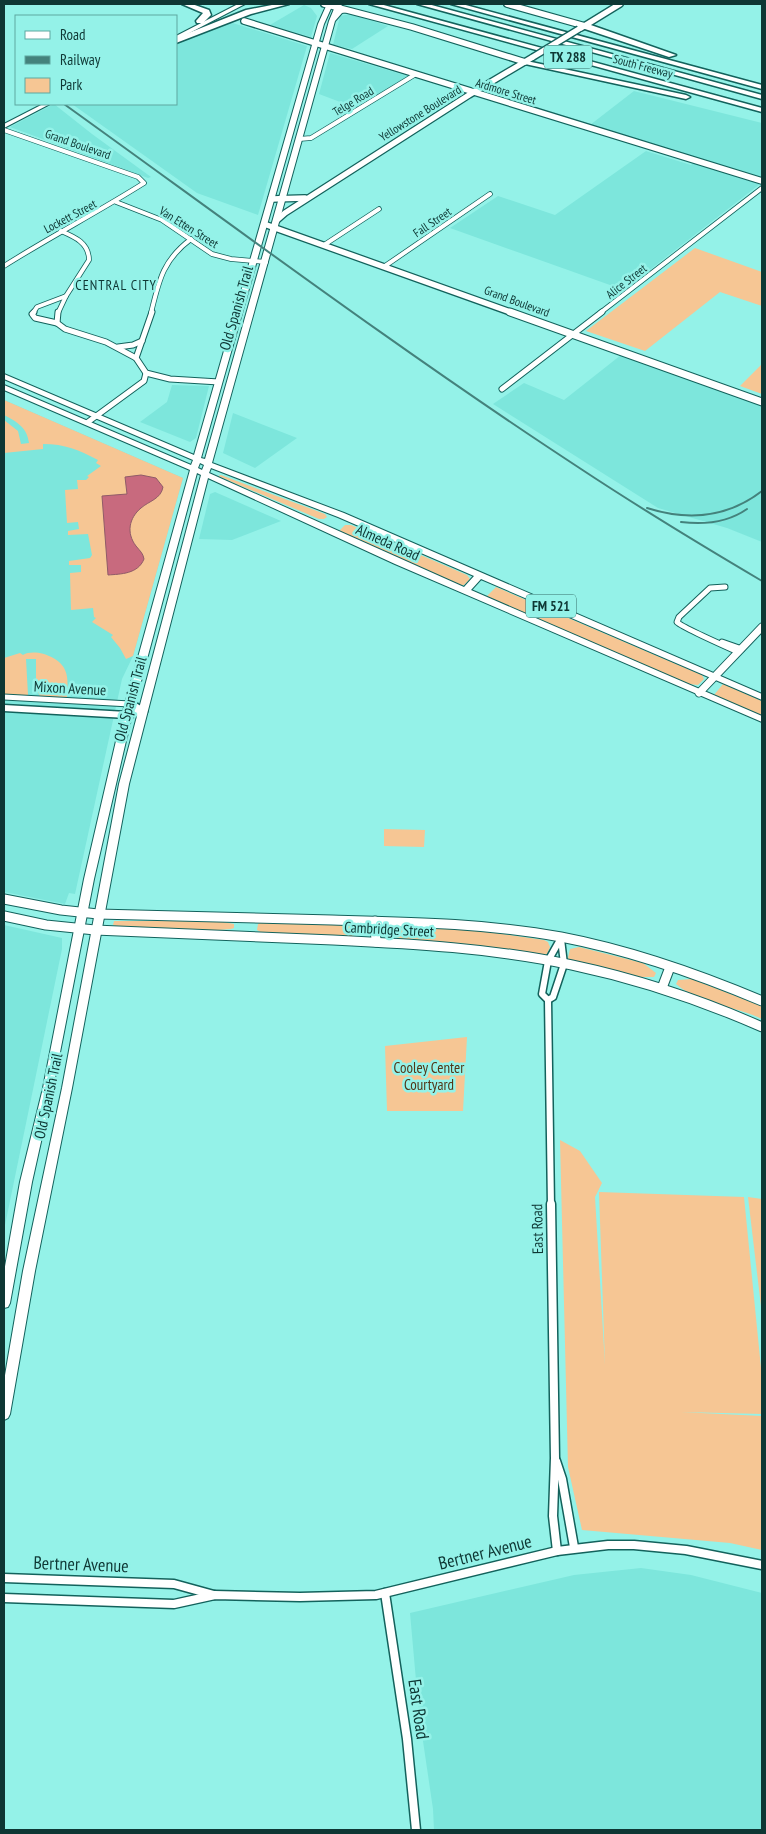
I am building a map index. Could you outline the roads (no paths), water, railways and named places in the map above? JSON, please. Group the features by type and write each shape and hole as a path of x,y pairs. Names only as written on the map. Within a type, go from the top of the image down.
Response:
{"highway":[{"path":"186,4 206,12 207,15 200,21"},
{"path":"178,38 249,12 285,4"},
{"name":"South Freeway","path":"374,4 762,111"},
{"path":"393,4 421,8 533,42 762,97"},
{"path":"404,4 687,79"},
{"path":"436,4 762,102"},
{"name":"South Freeway","path":"455,4 762,86"},
{"path":"582,28 762,86"},
{"path":"525,62 613,82 762,111"}],"main road":[{"path":"178,32 233,4"},
{"path":"178,38 242,4"},
{"path":"318,4 323,9 324,17"},
{"name":"Old Spanish Trail","path":"4,1304 26,1182 48,1088 82,912 127,715 194,468 328,4"},
{"name":"Old Spanish Trail","path":"4,1414 32,1253 67,1088 118,814 209,463 305,116 338,5"},
{"path":"333,18 341,11 350,11"},
{"path":"305,79 316,79"},
{"path":"4,121 34,105"},
{"path":"4,126 45,105"},
{"path":"295,116 305,116"},
{"path":"287,144 298,142"},
{"path":"278,178 288,178"},
{"path":"240,310 252,311"},
{"path":"226,359 238,359"},
{"name":"Almeda Road","path":"4,376 209,463 333,522 464,591 483,588 715,676 762,696"},
{"path":"219,382 232,383"},
{"name":"Almeda Road","path":"4,387 194,468 206,475 480,576 483,588"},
{"path":"213,404 226,405"},
{"path":"172,552 186,551"},
{"path":"464,591 480,576"},
{"name":"Almeda Road","path":"483,588 699,693 762,720"},
{"path":"152,624 167,624"},
{"path":"104,813 118,814"},
{"path":"48,1088 67,1088"}],"street":[{"path":"328,4 338,5 350,11 412,27 525,62"},
{"path":"507,4 582,28"},
{"name":"Yellowstone Boulevard","path":"276,224 310,197 474,92 620,4"},
{"name":"Ardmore Street","path":"244,22 762,180"},
{"name":"Telge Road","path":"298,142 311,138 416,74"},
{"name":"Grand Boulevard","path":"4,130 144,180"},
{"name":"Lockett Street","path":"4,266 61,231 116,202 141,186 144,180"},
{"name":"Alice Street","path":"502,389 762,188"},
{"name":"Fall Street","path":"385,266 490,194"},
{"name":"Yellowstone Boulevard","path":"271,199 310,197"},
{"name":"Van Etten Street","path":"116,202 162,220 212,254 231,260 266,262"},
{"path":"324,244 380,209"},
{"name":"Grand Boulevard","path":"264,224 276,224 324,244 762,402"},
{"path":"57,323 58,311 87,265 90,254 83,243 61,231"},
{"path":"136,358 150,317 162,270 177,249 191,239"},
{"path":"66,296 33,310 32,314 35,318 57,323 65,329 117,347 136,358 146,373 170,379"},
{"path":"117,347 133,345 142,341"},
{"path":"88,422 141,382 146,373"},
{"path":"141,382 170,379 219,382"},
{"path":"725,587 710,588 678,619 680,626 740,650"},
{"path":"699,693 762,627"},
{"path":"722,642 728,648 740,650"},
{"name":"Mixon Avenue","path":"4,697 130,704 144,711"},
{"name":"Mixon Avenue","path":"4,708 127,715 144,711"},
{"name":"Cambridge Street","path":"4,899 98,914 454,923 561,938 670,967 730,987 762,1001"},
{"name":"Cambridge Street","path":"4,916 46,925 95,930 246,935 452,946 564,964 662,988 728,1012 762,1027"},
{"path":"374,921 376,942"},
{"name":"East Road","path":"556,1551 552,1507 555,1458 548,1000 542,994 548,961 561,938"},
{"name":"East Road","path":"548,1000 553,997 564,964 561,938"},
{"path":"662,988 670,967"},
{"name":"East Road","path":"555,1458 562,1479 574,1547"},
{"name":"Bertner Avenue","path":"4,1578 174,1584 215,1595 300,1597 385,1593 574,1547 620,1546 683,1549 762,1565"},
{"name":"East Road","path":"385,1593 407,1739 416,1830"},
{"name":"Bertner Avenue","path":"4,1598 174,1604 215,1595"}],"railway":[{"path":"65,105 450,381 626,498 762,581"},
{"path":"647,508 677,515 721,512 749,500 762,491"},
{"path":"681,522 716,522 732,517 747,509"}],"district":[{"name":"CENTRAL CITY","path":"116,285"}],"park label":[{"name":"Cooley Center Courtyard","path":"429,1076"}]}
